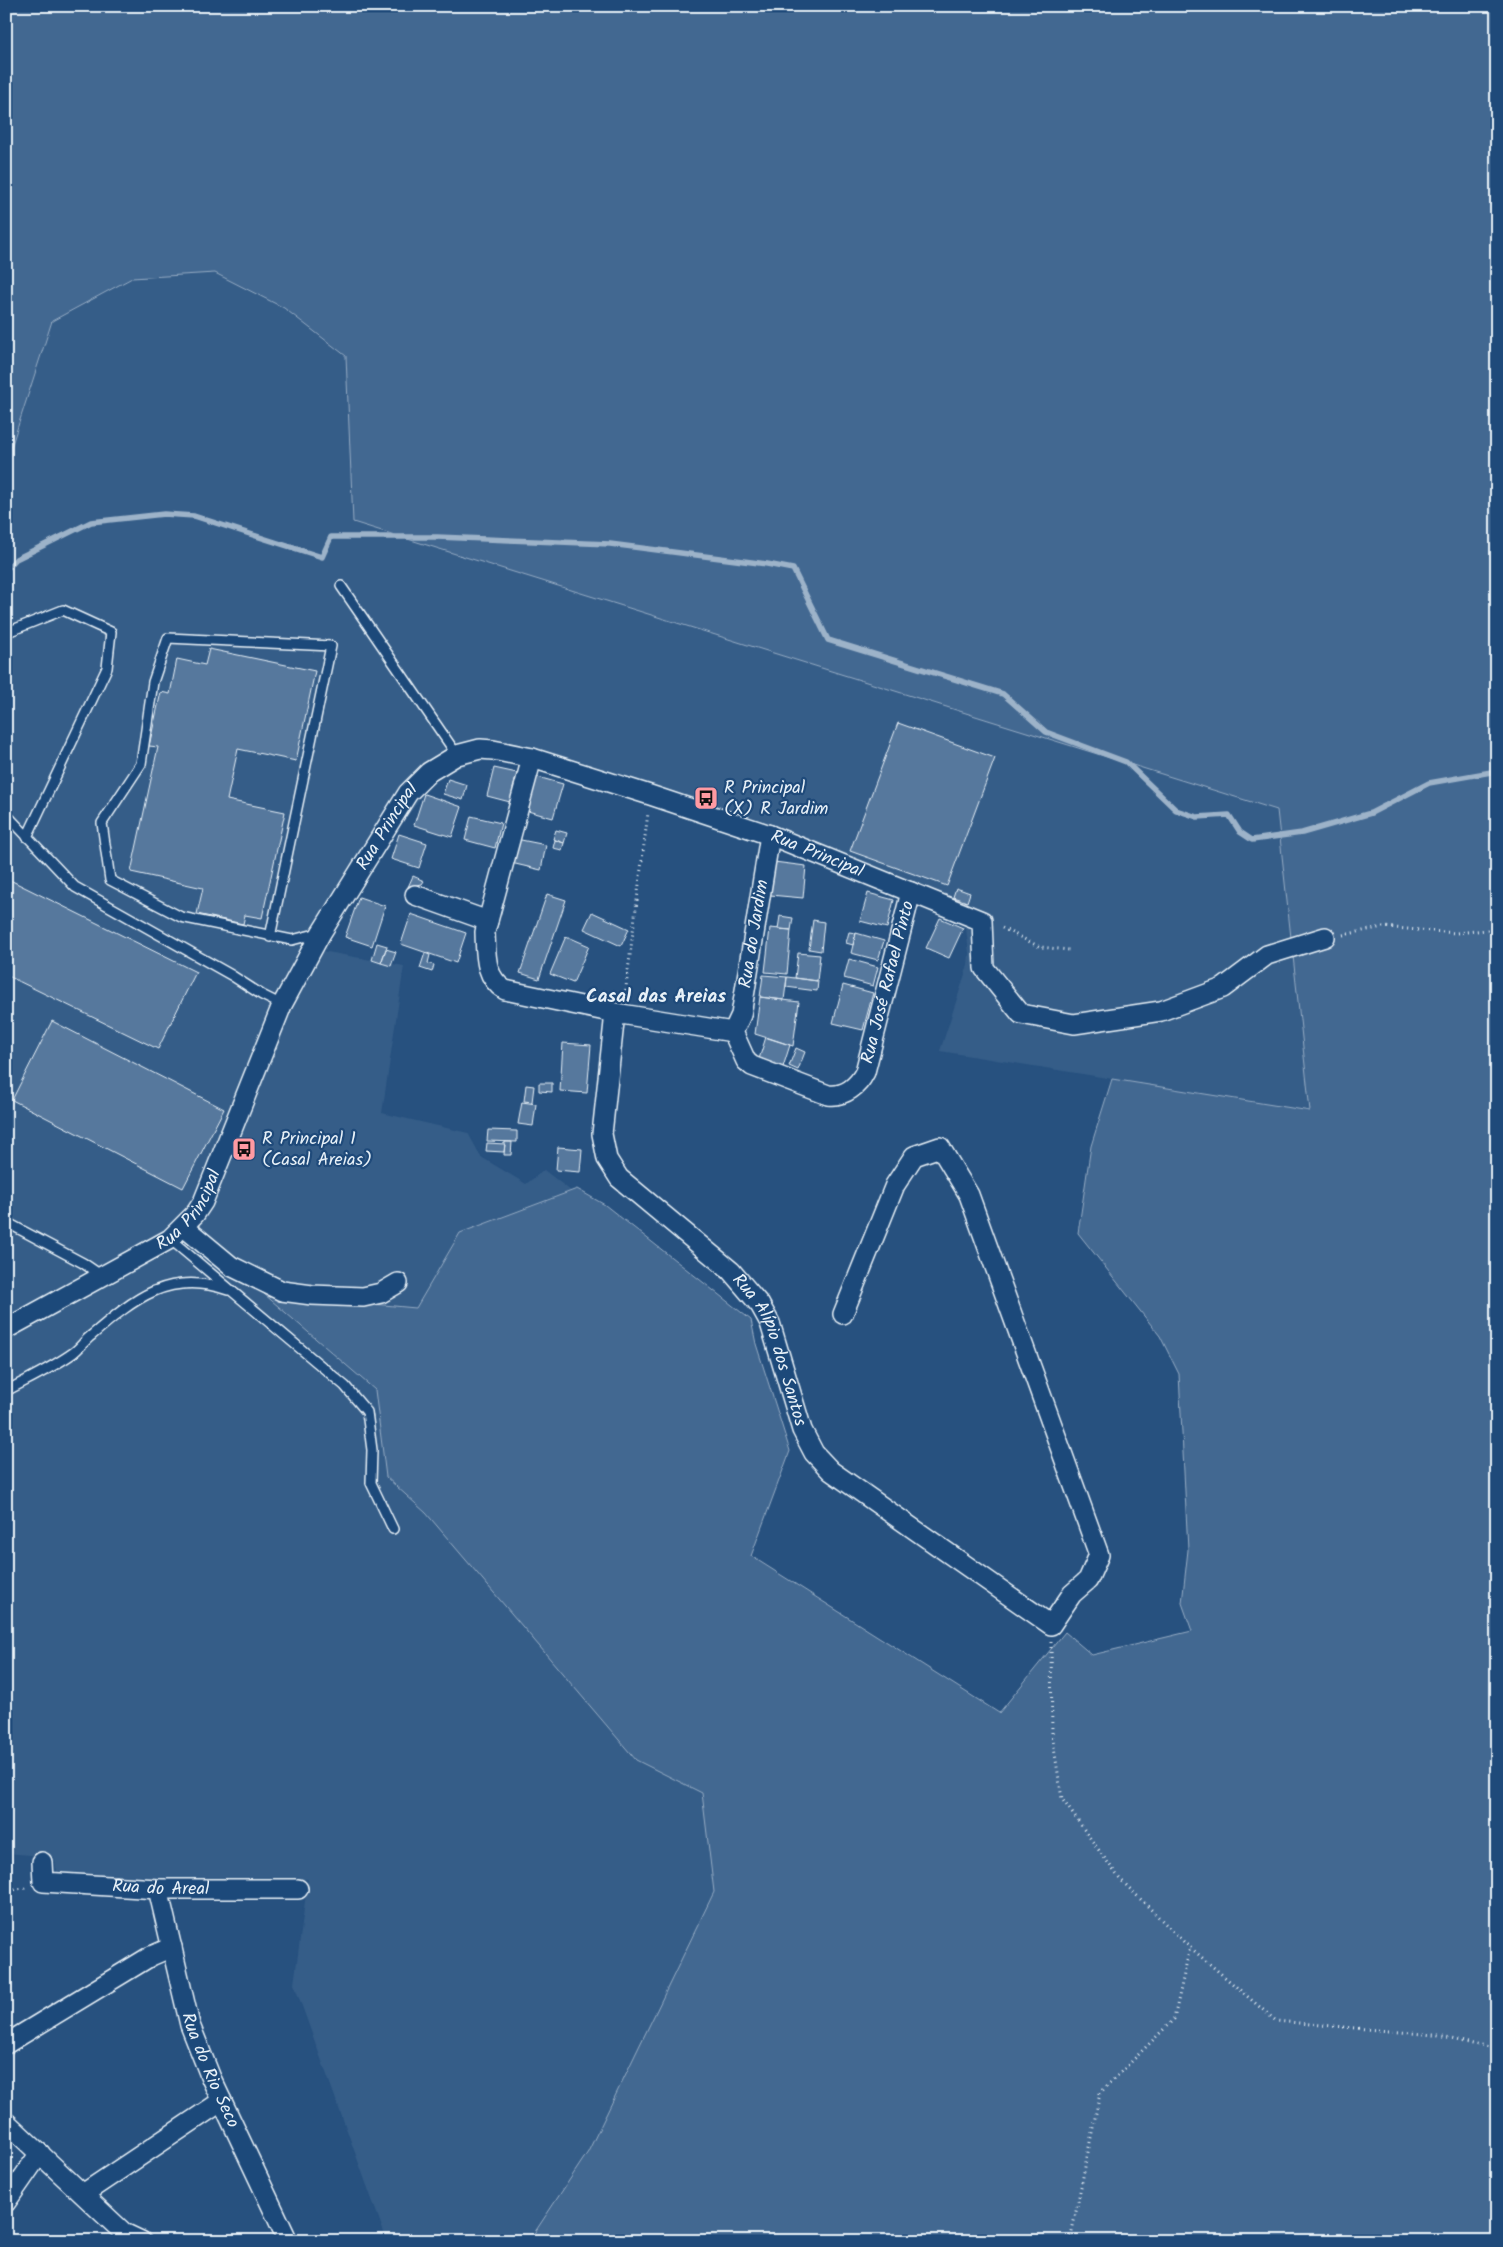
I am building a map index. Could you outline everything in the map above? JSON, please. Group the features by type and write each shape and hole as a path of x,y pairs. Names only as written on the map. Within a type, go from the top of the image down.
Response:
{"street":[{"name":"Rua Principal","path":"6,1330 177,1233 203,1202 282,1004 321,933 408,794 429,772 457,755 480,749 532,758 650,795 770,835 982,921"},
{"path":"532,758 485,932 486,957 490,974 499,986 505,990 615,1013 734,1032"},
{"name":"Rua do Jardim","path":"734,1032 741,1015 770,835"},
{"name":"Rua José Rafael Pinto","path":"734,1032 746,1061 752,1066 828,1095 835,1096 849,1091 862,1078 865,1072 911,892"},
{"path":"415,895 488,921"},
{"path":"982,921 984,968 1021,1014 1074,1024 1161,1011 1223,988 1267,955 1325,938"},
{"name":"Rua Alípio dos Santos","path":"615,1013 602,1134 604,1148 612,1169 619,1178 731,1271 760,1305 770,1323 802,1430 822,1462 831,1471 1051,1625"},
{"path":"843,1314 895,1185 914,1156 940,1147 969,1195 1099,1555 1088,1580 1072,1594 1051,1625"},
{"path":"177,1233 231,1266 282,1291 312,1295 363,1297 381,1293 398,1283"},
{"name":"Rua do Areal","path":"42,1862 43,1882 158,1889 298,1889"},
{"name":"Rua do Rio Seco","path":"158,1889 190,2025 222,2101 288,2241"},
{"path":"6,2044 151,1956 172,1947"},
{"path":"83,2194 222,2101"},
{"path":"6,2122 124,2233 141,2241"},
{"path":"6,2202 40,2153"}],"lane":[{"path":"341,586 457,755"},
{"path":"6,635 10,631 63,610 111,632 107,668 27,837"},
{"path":"270,937 331,646 168,638 153,682 141,764 102,823 110,880 181,917 270,937 292,940 321,933"},
{"path":"6,814 75,887 232,975 262,995 282,1004"},
{"path":"6,1222 83,1263 102,1276"},
{"path":"177,1233 233,1292 345,1386 367,1412 372,1450 371,1483 393,1528"},
{"path":"6,1391 73,1353 128,1306 165,1286 181,1282 208,1283 233,1292"}],"path":[{"path":"615,1013 626,994 650,795"},
{"path":"982,921 1040,947 1069,950"},
{"path":"1325,938 1383,927 1456,933 1497,929"},
{"path":"1051,1625 1052,1734 1062,1799 1119,1878 1190,1947 1276,2021 1434,2034 1494,2049 1497,2052"},
{"path":"1070,2241 1100,2093 1174,2019 1190,1947"}],"shaded area":[{"path":"6,6 1497,6 1497,2241 529,2241 588,2152 714,1892 702,1793 636,1760 426,1513 386,1477 375,1390 264,1294 416,1308 460,1233 577,1189 605,1205 751,1320 756,1344 790,1451 751,1556 999,1713 1065,1632 1092,1655 1192,1631 1182,1603 1188,1550 1179,1374 1160,1336 1078,1233 1091,1146 1112,1079 1310,1111 1277,810 353,522 346,356 284,308 215,273 132,278 52,321 6,463"},
{"path":"215,273 284,308 346,356 353,522 1277,810 1310,1111 940,1051 968,965 969,953 966,928 954,916 739,833 544,772 492,760 472,763 444,774 428,788 405,819 322,951 404,966 382,1113 468,1133 481,1157 526,1184 544,1170 571,1191 460,1233 417,1308 265,1295 375,1390 386,1477 426,1512 636,1760 702,1793 714,1892 588,2152 529,2241 387,2241 294,1984 308,1879 147,1879 57,1872 54,1857 6,1853 6,464 52,321 132,278"}],"building":[{"path":"209,649 315,671 296,761 238,749 227,800 285,812 262,918 245,915 243,924 197,914 203,888 131,872 158,747 149,746 161,692 170,694 177,659 205,665"},
{"path":"898,723 995,758 947,886 850,851"},
{"path":"494,768 517,773 510,802 487,796"},
{"path":"534,776 563,784 553,818 524,810"},
{"path":"448,779 467,785 463,800 443,794"},
{"path":"424,794 462,807 452,837 414,825"},
{"path":"471,816 501,823 495,848 465,840"},
{"path":"556,830 567,833 564,843 553,839"},
{"path":"399,834 427,843 419,868 391,859"},
{"path":"516,839 546,845 541,870 511,863"},
{"path":"555,840 564,843 562,850 553,848"},
{"path":"774,862 806,866 803,898 770,895"},
{"path":"413,876 424,881 422,884 408,887"},
{"path":"6,878 196,972 158,1049 6,975"},
{"path":"956,888 970,893 967,902 953,897"},
{"path":"868,893 894,900 887,928 860,921"},
{"path":"547,894 566,900 539,979 520,973"},
{"path":"359,897 385,906 372,946 345,937"},
{"path":"592,912 629,929 621,946 584,929"},
{"path":"411,914 466,933 456,963 401,944"},
{"path":"780,916 793,918 791,930 778,929"},
{"path":"940,918 963,928 949,958 926,948"},
{"path":"813,920 824,922 821,951 809,949"},
{"path":"770,928 791,930 787,974 765,972"},
{"path":"849,932 856,933 853,945 846,943"},
{"path":"856,933 884,941 878,960 851,953"},
{"path":"566,936 589,946 573,983 550,974"},
{"path":"377,943 387,946 381,963 372,960"},
{"path":"386,949 396,952 391,966 381,963"},
{"path":"425,953 430,955 428,963 434,965 432,972 420,968"},
{"path":"798,953 820,955 817,981 795,978"},
{"path":"849,959 878,967 873,986 844,978"},
{"path":"763,975 787,977 784,1000 760,997"},
{"path":"787,977 818,981 817,991 786,987"},
{"path":"843,985 873,993 863,1030 833,1023"},
{"path":"760,997 799,1002 793,1046 755,1034"},
{"path":"52,1021 224,1109 183,1188 12,1100"},
{"path":"766,1037 790,1045 783,1067 759,1059"},
{"path":"563,1043 591,1045 587,1093 560,1091"},
{"path":"796,1048 805,1052 798,1070 789,1066"},
{"path":"539,1083 552,1083 552,1092 539,1091"},
{"path":"526,1085 534,1086 532,1102 524,1101"},
{"path":"522,1102 536,1104 533,1126 518,1124"},
{"path":"488,1130 517,1131 517,1142 487,1141"},
{"path":"505,1142 512,1142 511,1155 504,1155"},
{"path":"487,1143 505,1144 504,1152 486,1151"},
{"path":"558,1147 582,1149 580,1172 556,1170"}],"waterway":[{"path":"6,570 16,559 91,522 164,514 194,516 322,557 331,537 437,537 610,544 767,564 793,569 828,640 1003,694 1046,732 1126,762 1176,810 1197,817 1229,815 1240,832 1252,840 1302,833 1371,813 1429,783 1497,771"}],"place":[{"name":"R Principal (X) R Jardim","path":"706,798"},
{"name":"R Principal 1 (Casal Areias)","path":"244,1149"}],"district":[{"name":"Casal das Areias","path":"656,997"}]}
